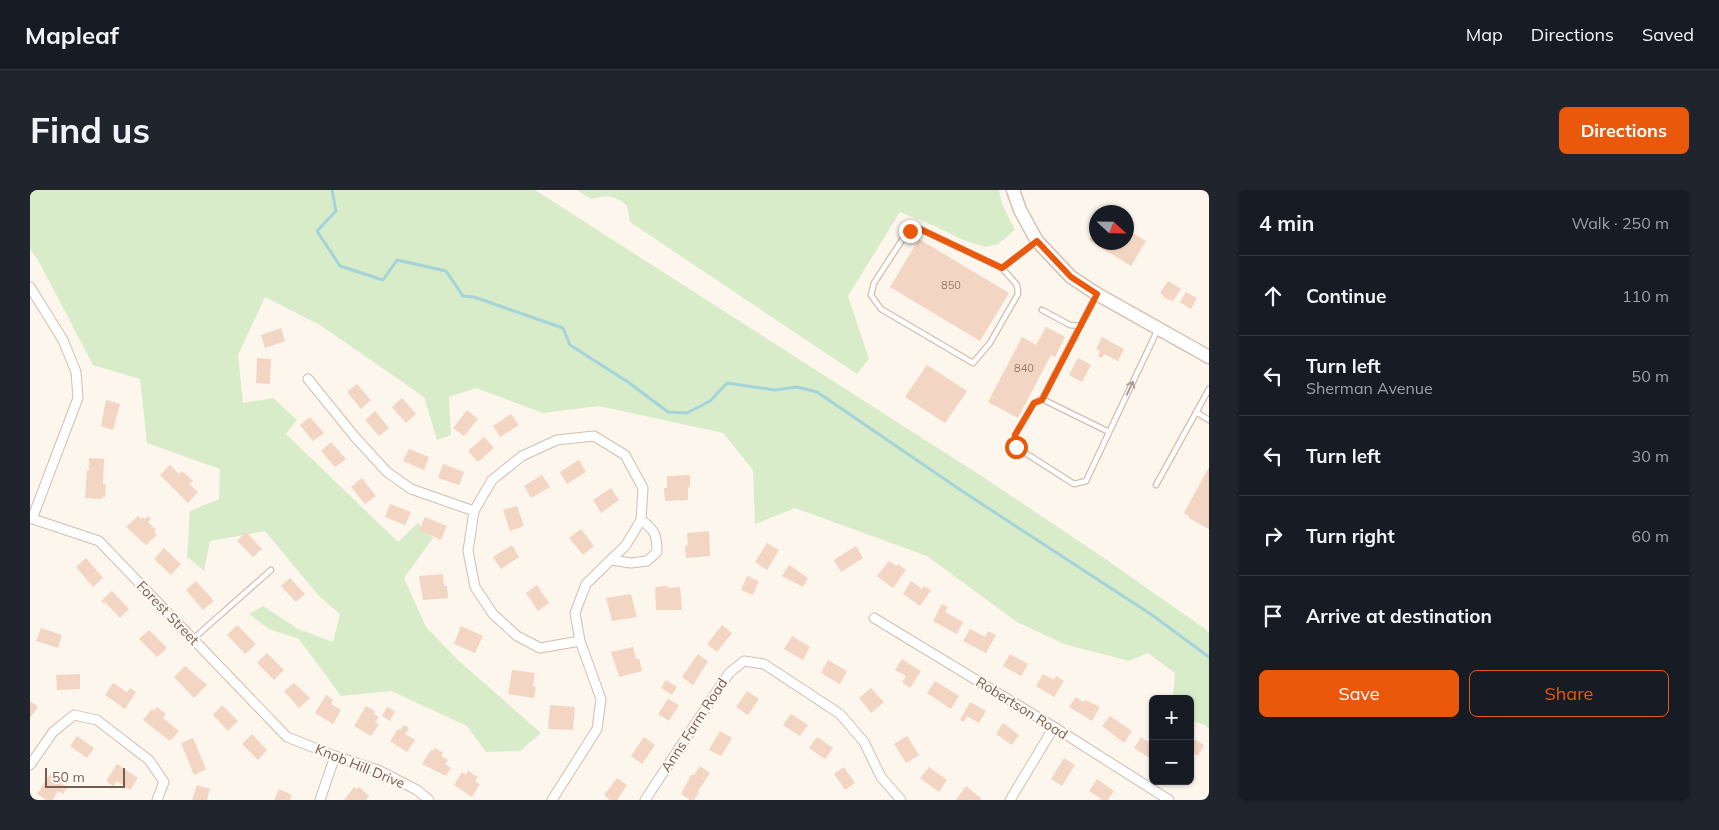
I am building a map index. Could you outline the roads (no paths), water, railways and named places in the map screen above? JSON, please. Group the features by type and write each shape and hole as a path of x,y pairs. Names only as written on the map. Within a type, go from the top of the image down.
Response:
{"main road":[{"path":"1013,190 1020,210 1037,241 1071,277 1097,294 1209,357"}],"street":[{"path":"30,287 63,340 76,372 78,398 31,518"},
{"path":"308,379 355,437 387,472 410,489 474,510"},
{"path":"552,800 597,729 601,699 580,641 575,613 586,584 626,545 641,520 643,488 625,455 594,436 557,440 522,456 492,480 474,510 468,551 475,587 493,614 517,636 540,648 580,641"},
{"name":"Forest Street","path":"31,518 99,542 287,737"},
{"path":"611,560 631,563 647,562 656,552 657,539 652,527 641,520"},
{"name":"Robertson Road","path":"874,618 1054,727 1169,800"},
{"name":"Anns Farm Road","path":"645,800 728,673 744,661 764,664 840,714 864,742 881,777 901,800"},
{"path":"30,765 53,732 74,715 97,720 149,760 164,782 157,800"},
{"path":"1010,800 1054,727"},
{"name":"Knob Hill Drive","path":"287,737 378,770 417,790 429,800"},
{"path":"320,800 335,756"}],"lane":[{"path":"920,229 1002,268 1017,285 1018,294 990,343 973,363 881,309 871,295 874,283 910,231 920,229"},
{"path":"1002,268 1037,241"},
{"path":"1097,294 1042,400 1034,403 1015,435 1016,447 1074,484 1086,481 1158,328"},
{"path":"1042,310 1070,325 1080,326"},
{"path":"1156,485 1209,389"},
{"path":"1042,400 1109,432"},
{"path":"1196,412 1209,420"},
{"path":"193,639 271,570"}],"waterway":[{"path":"332,190 336,211 317,231 340,266 383,280 397,260 446,271 463,296 474,297 563,328 570,345 628,382 668,412 687,413 710,401 727,383 775,390 797,387 817,392 962,491 1152,615 1209,657"}]}
